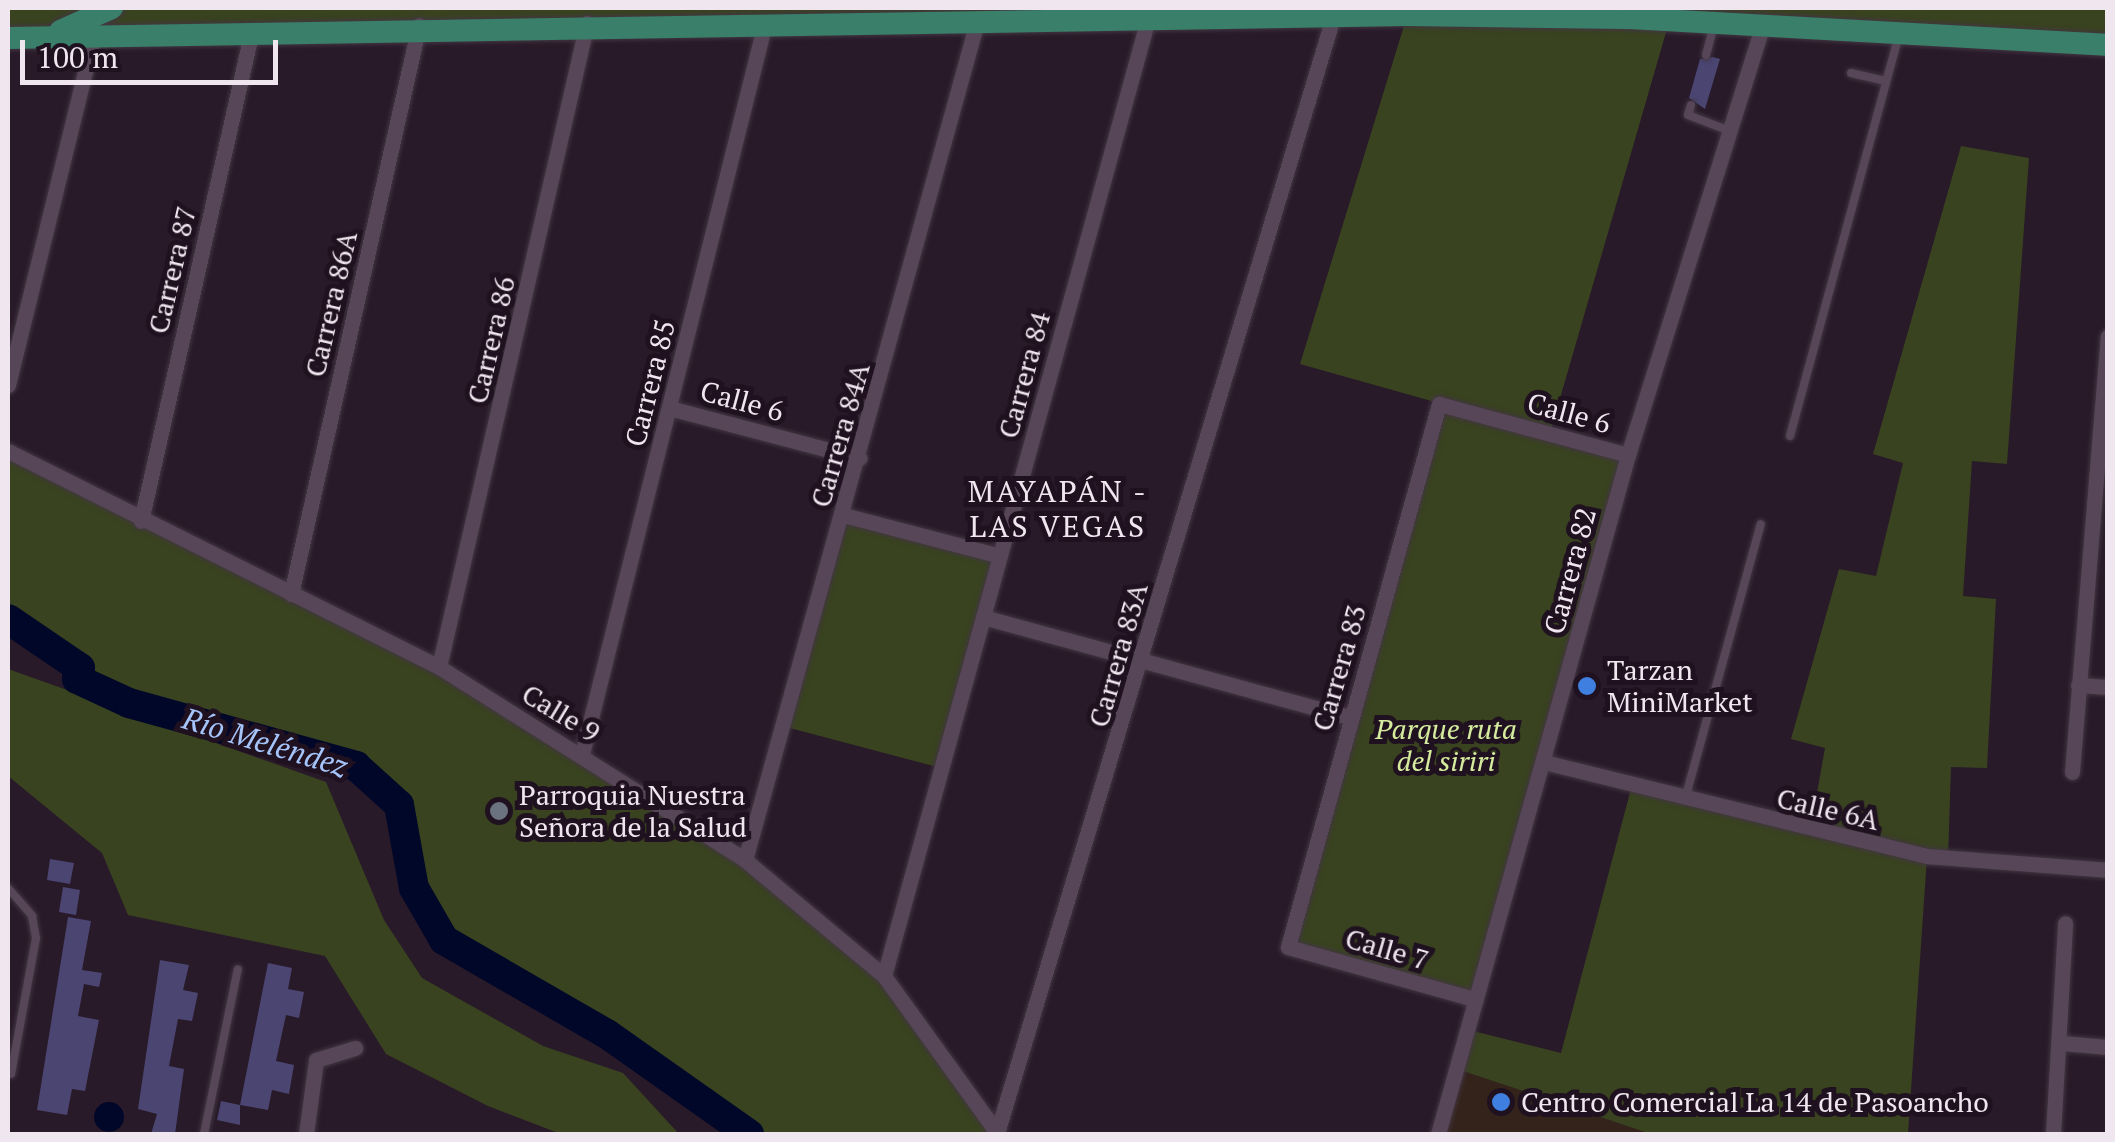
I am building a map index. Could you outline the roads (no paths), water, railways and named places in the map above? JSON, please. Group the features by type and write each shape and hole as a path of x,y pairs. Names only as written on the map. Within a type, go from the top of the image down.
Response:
{"main road":[{"path":"48,37 112,8"},
{"path":"1597,8 1627,18"},
{"path":"8,38 419,24 1627,18 1900,30 2108,46"}],"street":[{"name":"Carrera 83A","path":"997,1134 1143,660 1333,17"},
{"name":"Carrera 84","path":"884,976 1148,19"},
{"name":"Carrera 84A","path":"745,860 860,458 977,22"},
{"name":"Carrera 86","path":"438,668 586,23"},
{"name":"Carrera 85","path":"582,754 765,23"},
{"name":"Carrera 86A","path":"290,594 419,24"},
{"name":"Carrera 82","path":"1438,1134 1628,456 1763,25"},
{"name":"Carrera 87","path":"141,520 252,30"},
{"path":"8,385 94,34"},
{"path":"2072,772 2108,336"},
{"name":"Calle 6","path":"1439,404 1628,456"},
{"name":"Carrera 83","path":"1288,947 1439,404"},
{"name":"Calle 6","path":"670,408 860,458"},
{"name":"Calle 9","path":"8,451 438,668 582,754 745,860 884,976 997,1134"},
{"path":"843,515 1000,556"},
{"path":"982,617 1351,718"},
{"path":"2078,685 2108,687"},
{"name":"Calle 6A","path":"1544,762 1685,800 1939,858 2108,870"},
{"path":"2053,1134 2062,1043 2066,924"},
{"name":"Calle 7","path":"1288,947 1474,999"},
{"path":"2062,1043 2108,1047"},
{"path":"306,1134 316,1060 355,1048"}],"lane":[{"path":"1706,55 1714,24"},
{"path":"1790,436 1900,30"},
{"path":"1851,74 1886,82"},
{"path":"1691,104 1688,114 1730,131"},
{"path":"1685,800 1761,524"},
{"path":"8,888 32,916 36,938 11,1074"},
{"path":"207,1134 238,969"}],"water":[{"path":"109,1102 120,1106 124,1117 120,1128 109,1132 98,1128 94,1117 98,1106"}],"waterway":[{"name":"Río Meléndez","path":"8,619 80,668 77,679 129,703 356,766 399,805 414,888 444,940 607,1034 749,1134"}],"place":[{"name":"Tarzan MiniMarket","path":"1587,686"},
{"name":"Parroquia Nuestra Señora de la Salud","path":"499,811"},
{"name":"Centro Comercial La 14 de Pasoancho","path":"1501,1102"}],"district":[{"name":"MAYAPÁN - LAS VEGAS","path":"1058,508"}],"park label":[{"name":"Parque ruta del siriri","path":"1446,745"}]}
